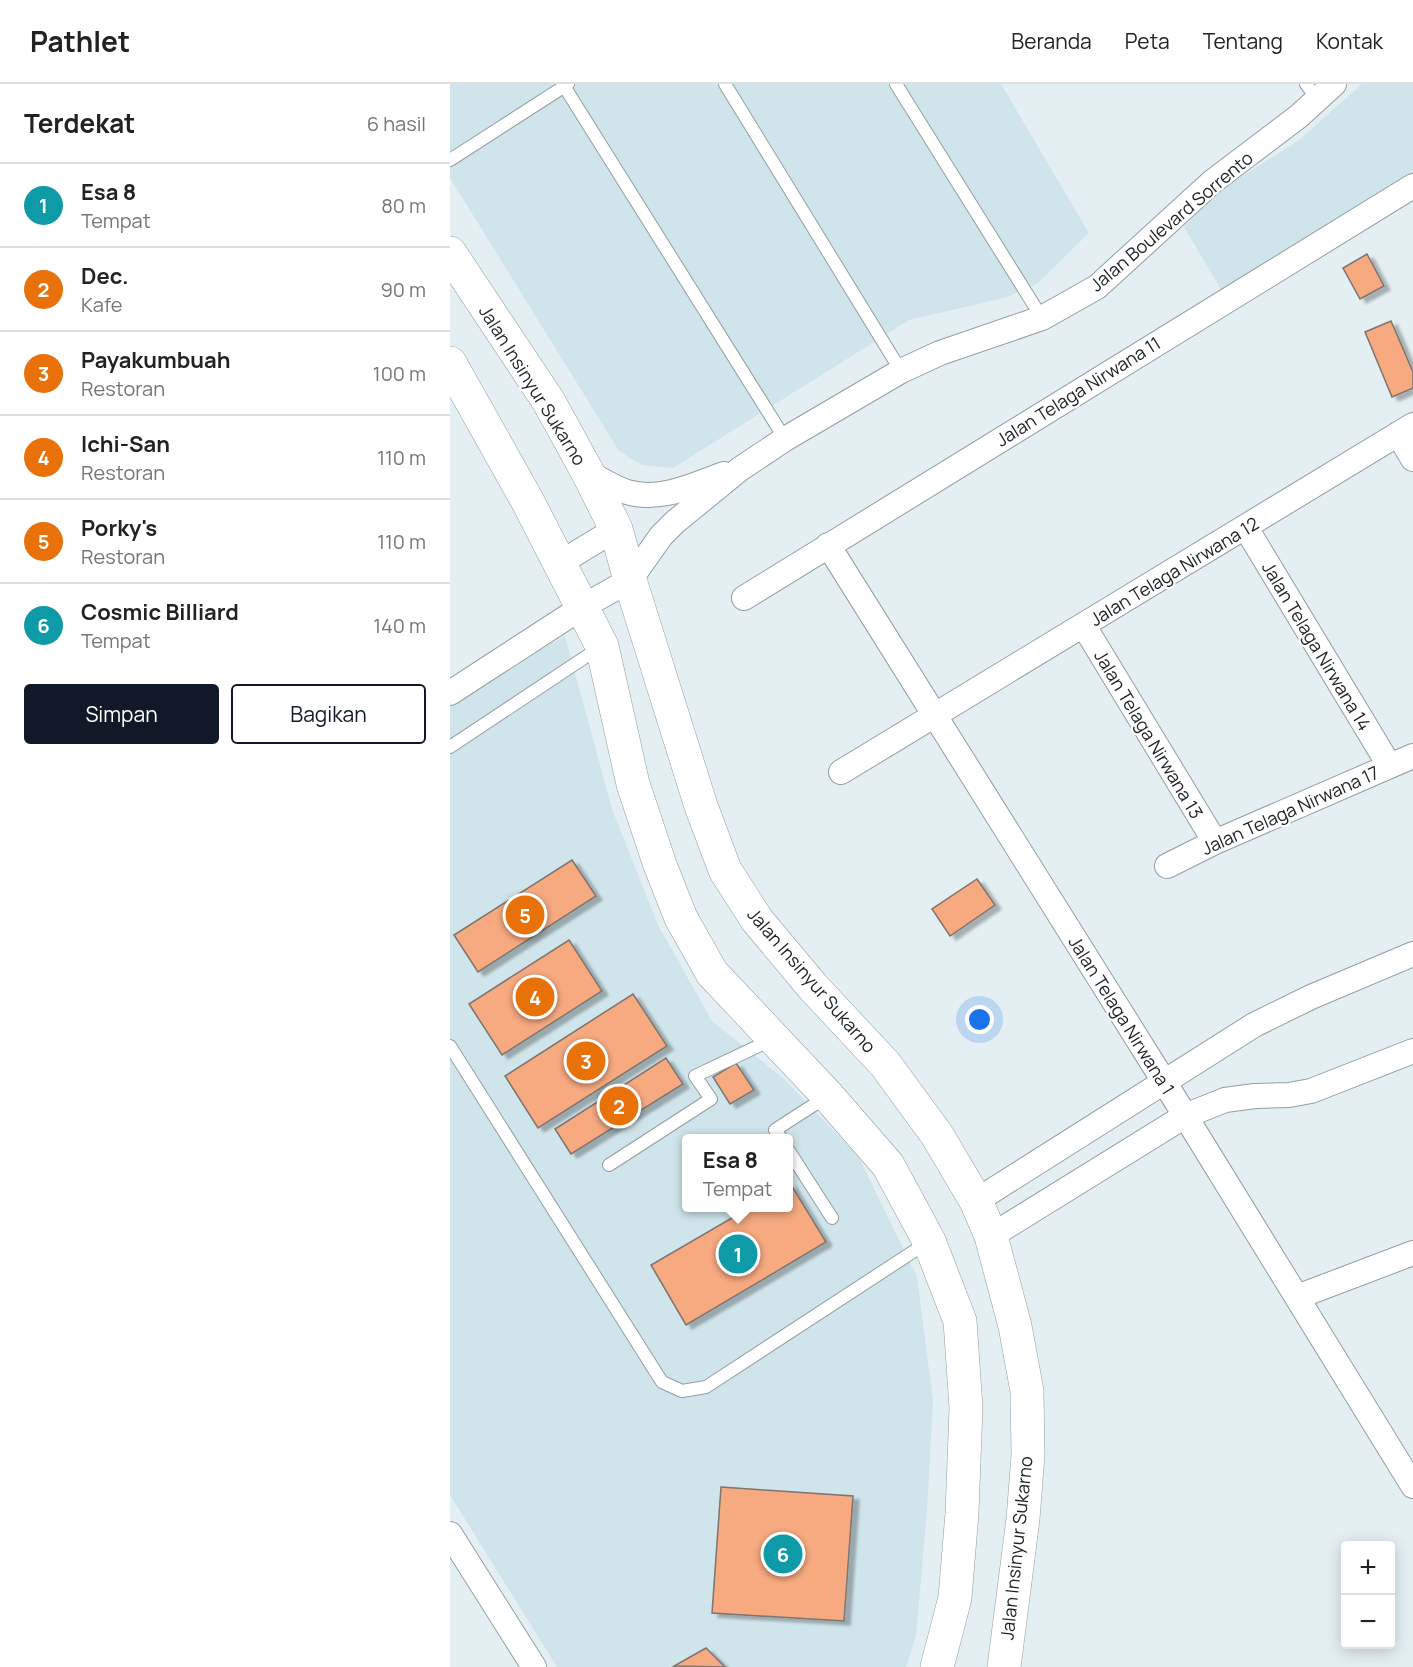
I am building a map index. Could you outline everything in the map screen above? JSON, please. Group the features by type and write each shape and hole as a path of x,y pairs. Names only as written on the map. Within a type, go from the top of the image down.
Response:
{"main road":[{"name":"Jalan Insinyur Sukarno","path":"450,253 549,402 616,529 701,806 725,870 757,920 813,987 885,1064 938,1135 976,1202 991,1236 1015,1326 1027,1391 1028,1455 1023,1519 1004,1667"},
{"path":"450,363 584,606 602,646 633,783 660,865 681,918 712,973 828,1096 888,1165 929,1241 960,1322 966,1408 962,1513 956,1598 937,1667"}],"street":[{"name":"Jalan Boulevard Sorrento","path":"630,580 661,536 675,522 740,469 785,439 901,371 940,352 1042,318 1097,287 1212,182 1299,116 1319,89"},
{"name":"Jalan Telaga Nirwana 11","path":"744,598 1413,186"},
{"path":"1406,430 1413,459"},
{"name":"Jalan Telaga Nirwana 12","path":"841,772 1406,430"},
{"name":"Jalan Boulevard Sorrento","path":"588,473 626,491 656,496 681,490 740,469"},
{"name":"Jalan Telaga Nirwana 14","path":"1246,528 1389,765"},
{"path":"560,563 616,529"},
{"name":"Jalan Telaga Nirwana 1","path":"828,545 1413,1486"},
{"path":"450,693 584,606 630,580"},
{"name":"Jalan Telaga Nirwana 13","path":"1084,626 1215,842"},
{"name":"Jalan Telaga Nirwana 17","path":"1167,866 1215,842 1413,756"},
{"path":"976,1202 1254,1025 1311,997 1413,954"},
{"path":"991,1236 1185,1116 1225,1100 1311,1091 1413,1051"},
{"path":"1297,1297 1413,1253"},
{"path":"450,1534 534,1667"}],"lane":[{"path":"725,84 901,371"},
{"path":"896,84 1042,318"},
{"path":"450,160 566,85 785,439"},
{"path":"450,747 602,646"},
{"path":"609,1165 711,1099 695,1076 773,1040"},
{"path":"450,1046 662,1382 682,1391 705,1388 929,1241"},
{"path":"778,1134 775,1130 828,1096"},
{"path":"793,1157 832,1218"}],"shaded area":[{"path":"450,84 1001,84 1089,233 1038,283 1008,297 909,320 673,468 642,465 619,451 450,178"},
{"path":"1362,84 1413,84 1413,176 1223,293 1184,227 1219,191 1299,140"},
{"path":"565,636 612,809 658,925 712,1021 783,1078 859,1157 917,1277 933,1400 927,1510 916,1636 906,1667 557,1667 450,1495 450,705 521,660"}],"building":[{"path":"1367,254 1384,286 1360,299 1343,268"},
{"path":"1391,321 1413,372 1413,388 1392,397 1365,332"},
{"path":"572,860 596,896 478,972 454,935"},
{"path":"977,879 995,905 950,936 932,909"},
{"path":"569,940 602,991 502,1055 469,1004"},
{"path":"633,994 667,1046 538,1128 505,1076"},
{"path":"666,1058 683,1084 571,1154 555,1129"},
{"path":"736,1063 754,1090 730,1104 713,1077"},
{"path":"793,1188 826,1242 686,1325 651,1265 742,1212 793,1212"},
{"path":"721,1487 853,1496 844,1621 712,1613"},
{"path":"706,1648 725,1667 674,1666"}],"place":[{"name":"Porky's","path":"525,915"},
{"name":"Ichi-San","path":"535,997"},
{"name":"Payakumbuah","path":"586,1061"},
{"name":"Dec.","path":"619,1106"},
{"name":"Esa 8","path":"738,1254"},
{"name":"Cosmic Billiard","path":"783,1554"}]}
